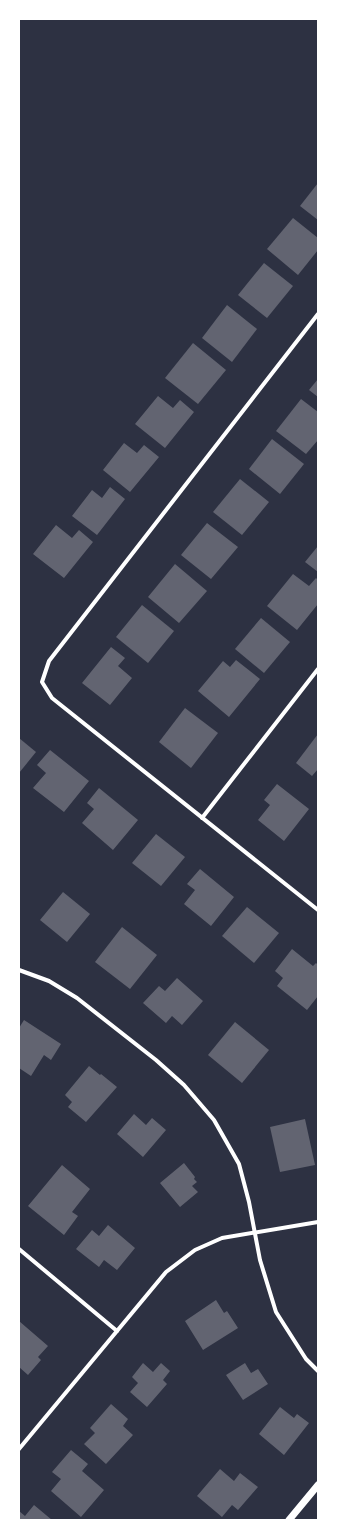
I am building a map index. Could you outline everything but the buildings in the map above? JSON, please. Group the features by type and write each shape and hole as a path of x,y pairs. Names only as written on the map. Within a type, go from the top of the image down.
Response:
{"street":[{"path":"318,314 49,661 42,682 52,698 318,910"},
{"path":"202,818 318,669"},
{"path":"19,970 49,981 77,998 156,1060 184,1085 214,1120 239,1164 249,1202 260,1260 276,1312 306,1359 318,1371"},
{"path":"19,1449 166,1272 195,1250 222,1238 318,1222"},
{"path":"19,1249 117,1331"},
{"path":"289,1520 318,1485"}]}
